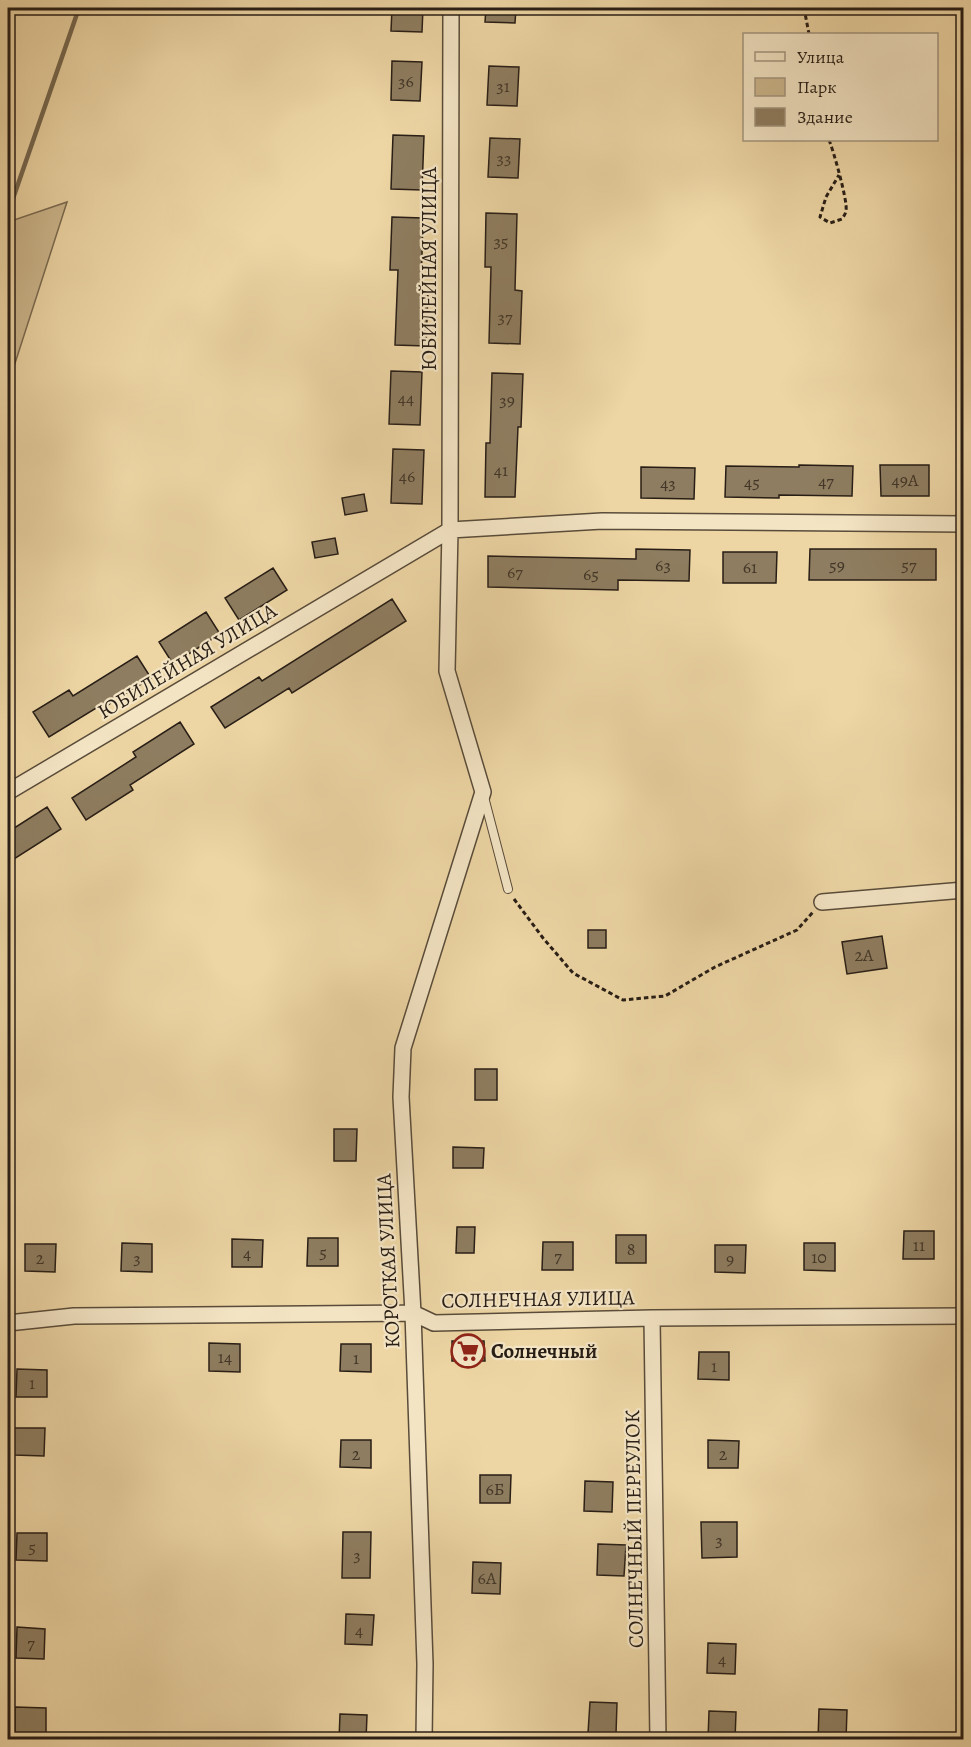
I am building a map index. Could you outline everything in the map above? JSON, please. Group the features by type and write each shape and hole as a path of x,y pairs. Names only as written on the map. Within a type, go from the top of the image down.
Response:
{"street":[{"name":"ЮБИЛЕЙНАЯ УЛИЦА","path":"451,8 450,530 447,670 483,792"},
{"name":"ЮБИЛЕЙНАЯ УЛИЦА","path":"8,792 450,530 602,521 963,524"},
{"name":"КОРОТКАЯ УЛИЦА","path":"424,1740 426,1665 413,1313 401,1097 403,1048 483,792"},
{"path":"822,902 963,890"},
{"name":"СОЛНЕЧНАЯ УЛИЦА","path":"8,1323 74,1316 413,1313 434,1323 652,1318 963,1316"},
{"name":"СОЛНЕЧНЫЙ ПЕРЕУЛОК","path":"652,1318 658,1740"}],"lane":[{"path":"483,792 507,890"}],"path":[{"path":"804,8 809,33"},
{"path":"829,141 833,149 847,209 842,219 830,224 820,217 826,198 839,175"},
{"path":"507,890 573,974 623,1000 665,996 715,967 797,930 822,902"}],"green space":[{"path":"67,202 8,385 8,222"}],"building":[{"path":"392,8 423,8 422,32 391,31"},
{"path":"486,8 516,8 515,23 485,22"},
{"path":"392,61 422,62 420,101 391,100"},
{"path":"489,66 519,67 517,106 487,105"},
{"path":"393,135 424,136 422,190 391,189"},
{"path":"490,138 520,139 518,178 488,177"},
{"path":"486,213 517,214 515,290 522,291 520,344 489,343 491,267 485,267"},
{"path":"392,217 423,218 421,292 428,292 426,346 395,345 398,270 390,270"},
{"path":"391,371 422,372 420,425 389,424"},
{"path":"492,373 523,374 515,497 485,497 486,443 490,443"},
{"path":"393,449 424,450 422,504 391,503"},
{"path":"799,465 853,466 852,496 725,497 726,466 799,467"},
{"path":"880,465 929,465 929,496 881,496"},
{"path":"641,467 695,468 694,499 641,498"},
{"path":"364,494 367,511 345,515 342,498"},
{"path":"335,538 338,554 315,558 312,542"},
{"path":"636,549 690,550 689,581 618,580 618,590 488,587 488,556 636,559"},
{"path":"810,549 936,549 936,580 809,580"},
{"path":"723,552 777,552 776,583 723,583"},
{"path":"273,568 287,590 239,620 225,598"},
{"path":"392,599 406,621 292,693 289,688 225,728 211,707 259,677 262,681"},
{"path":"206,612 220,634 173,664 159,642"},
{"path":"137,656 151,678 103,708 101,705 49,737 33,712 69,690 73,696"},
{"path":"180,722 194,744 130,785 133,790 86,820 72,798 136,757 133,752"},
{"path":"47,807 61,829 14,859 8,849 8,832"},
{"path":"588,930 606,930 606,948 588,948"},
{"path":"882,936 887,968 847,974 842,942"},
{"path":"475,1069 497,1069 497,1100 475,1100"},
{"path":"334,1129 357,1129 356,1161 334,1161"},
{"path":"453,1147 484,1148 483,1168 453,1168"},
{"path":"457,1227 475,1227 474,1253 456,1253"},
{"path":"904,1231 934,1231 934,1259 903,1259"},
{"path":"616,1235 646,1235 646,1263 616,1263"},
{"path":"308,1238 338,1238 338,1266 307,1266"},
{"path":"232,1239 263,1240 262,1267 232,1267"},
{"path":"543,1242 573,1242 573,1270 542,1270"},
{"path":"122,1243 152,1244 152,1272 121,1271"},
{"path":"804,1243 835,1243 835,1271 804,1270"},
{"path":"25,1244 56,1244 55,1272 25,1271"},
{"path":"715,1245 746,1245 745,1273 715,1272"},
{"name":"Солнечный","path":"452,1341 484,1341 485,1361 452,1361"},
{"path":"209,1343 240,1344 240,1372 209,1371"},
{"path":"341,1344 371,1344 371,1372 340,1371"},
{"path":"699,1352 729,1352 729,1380 698,1379"},
{"path":"17,1369 47,1370 47,1397 16,1397"},
{"path":"14,1428 45,1428 44,1456 14,1455"},
{"path":"341,1440 371,1440 371,1468 340,1467"},
{"path":"708,1440 739,1441 738,1468 708,1468"},
{"path":"480,1475 511,1475 510,1503 480,1503"},
{"path":"585,1481 613,1482 612,1512 584,1511"},
{"path":"701,1522 737,1522 737,1557 702,1558"},
{"path":"343,1532 371,1532 370,1578 342,1578"},
{"path":"17,1533 47,1533 47,1561 16,1560"},
{"path":"598,1544 626,1545 624,1576 597,1575"},
{"path":"473,1562 501,1563 500,1594 472,1593"},
{"path":"346,1614 374,1615 372,1645 345,1644"},
{"path":"17,1627 45,1629 44,1659 16,1658"},
{"path":"708,1643 736,1644 735,1674 707,1673"},
{"path":"590,1702 617,1703 616,1734 588,1733"},
{"path":"15,1707 46,1708 46,1735 15,1735"},
{"path":"819,1709 847,1710 846,1740 818,1740"},
{"path":"709,1711 736,1712 735,1740 708,1740"},
{"path":"340,1714 367,1715 366,1740 339,1740"}],"waterway":[{"path":"8,213 79,8"}],"place":[{"name":"Солнечный","path":"468,1351"}]}
